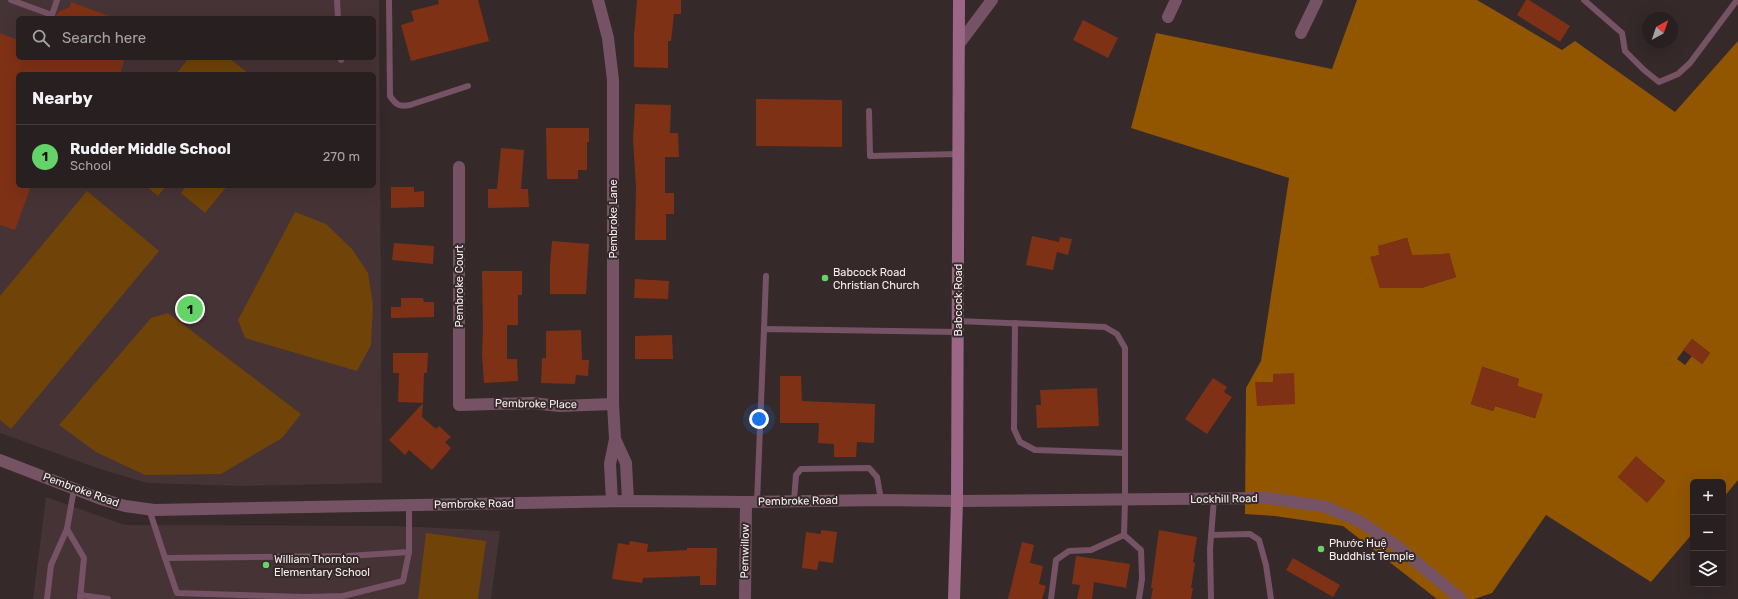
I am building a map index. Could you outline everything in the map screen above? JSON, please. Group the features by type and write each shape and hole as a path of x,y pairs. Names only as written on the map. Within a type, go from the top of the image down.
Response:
{"main road":[{"name":"Babcock Road","path":"954,599 958,327 959,0"}],"street":[{"name":"Pembroke Lane","path":"598,0 608,38 613,80 613,404 615,439 610,464 612,501"},
{"path":"959,44 992,0"},
{"path":"1168,17 1176,0"},
{"path":"1301,33 1317,0"},
{"name":"Pembroke Court","path":"459,167 459,404"},
{"name":"Pembroke Place","path":"459,404 532,403 560,406 613,404"},
{"name":"Pembroke Lane","path":"615,439 626,463 628,501"},
{"name":"Pembroke Road","path":"0,460 74,489 125,506 149,509 612,501 956,501"},
{"name":"Lockhill Road","path":"956,501 1268,498 1326,507 1359,521 1382,535 1461,599"},
{"name":"Pemwillow","path":"745,599 752,502"}],"lane":[{"path":"12,0 52,15 58,0"},
{"path":"337,0 338,16"},
{"path":"389,0 390,96 394,103 400,106 410,105 468,86"},
{"path":"1584,0 1622,33 1625,50 1658,82 1678,74 1690,63 1737,0"},
{"path":"869,111 870,156 959,154"},
{"path":"752,502 764,329 766,276"},
{"path":"1015,323 1014,430 1020,442 1035,450 1125,453"},
{"path":"764,329 958,327 1015,323 1105,327 1117,334 1126,348 1124,535"},
{"path":"794,501 796,476 801,469 816,468 869,468 877,477 881,500"},
{"path":"47,599 51,565 67,529 74,489"},
{"path":"1211,599 1211,535 1214,499"},
{"path":"149,509 177,593 342,596 403,581 409,552 409,505"},
{"path":"67,529 84,558 80,597 108,599"},
{"path":"1211,535 1250,534 1259,540 1266,565 1271,599"},
{"path":"1051,599 1056,560 1070,551 1091,550 1124,535"},
{"path":"1124,535 1142,550 1142,579 1139,599"},
{"path":"165,558 348,556 409,552"}],"shaded area":[{"path":"0,0 379,0 382,483 240,486 147,483 100,469 0,433"},
{"path":"1357,0 1477,0 1562,50 1575,41 1675,112 1738,41 1738,480 1726,494 1726,479 1690,479 1690,536 1651,582 1546,515 1492,593 1474,599 1437,599 1343,526 1275,516 1245,514 1246,388 1261,361 1289,178 1131,128 1156,33 1332,69","holes":["1407,238 1416,269 1449,253 1456,277 1421,288 1380,288 1371,257 1379,255 1379,246","1692,339 1710,353 1702,364 1692,356 1685,365 1677,359","1483,367 1519,379 1517,386 1542,395 1535,418 1495,406 1493,411 1471,404","1636,457 1665,481 1647,502 1618,477"]},
{"path":"187,60 232,60 246,72 178,72"},
{"path":"148,188 164,188 158,196"},
{"path":"185,188 225,188 205,213 181,193"},
{"path":"87,191 159,251 11,429 0,420 0,296"},
{"path":"295,212 326,224 352,249 368,273 373,305 371,345 357,371 245,338 238,320"},
{"path":"168,313 301,414 282,438 221,474 145,475 96,452 59,425 151,318"},
{"name":"William Thornton Elementary School","path":"46,497 125,525 396,526 500,531 491,599 33,599"},
{"path":"426,533 486,541 478,599 418,599"}],"building":[{"path":"438,0 478,0 489,41 411,61 401,25 414,21 411,11 439,4"},
{"path":"637,0 681,0 681,14 674,14 671,41 668,41 668,68 634,67 634,36"},
{"path":"1526,0 1529,0 1570,26 1560,42 1517,15"},
{"path":"71,2 109,16 56,16 58,12 70,7"},
{"path":"1083,20 1118,38 1108,58 1073,40"},
{"path":"0,33 16,39 16,60 124,60 121,72 16,72 16,188 30,188 15,230 0,225"},
{"path":"756,99 842,100 842,147 756,146"},
{"path":"635,104 671,105 670,133 678,133 679,157 665,157 665,193 674,193 674,214 666,214 666,240 635,240 636,187 633,139"},
{"path":"546,128 589,128 589,142 587,142 587,170 578,170 578,179 547,179"},
{"path":"501,148 524,150 521,189 528,189 529,207 488,208 488,189 497,189"},
{"path":"391,187 414,187 414,192 424,191 424,207 391,208"},
{"path":"1032,236 1059,242 1060,237 1072,239 1068,255 1057,252 1053,270 1026,265"},
{"path":"1407,238 1412,255 1449,253 1456,277 1421,288 1380,288 1370,257 1379,255 1378,246"},
{"path":"552,241 589,244 586,294 550,294"},
{"path":"394,243 434,246 433,264 392,260"},
{"path":"482,271 522,271 522,295 518,295 518,325 507,325 507,359 517,359 518,381 484,383 482,354"},
{"path":"635,279 669,281 668,299 634,298"},
{"path":"401,298 423,298 424,302 434,302 434,317 391,318 391,307 401,307"},
{"path":"581,330 582,360 589,360 588,376 576,375 575,384 541,383 542,358 546,358 546,331"},
{"path":"672,335 673,359 635,359 635,336"},
{"path":"1692,339 1710,353 1702,364 1683,350"},
{"path":"393,353 428,353 427,373 424,373 423,403 398,402 399,373 393,373"},
{"path":"1482,367 1519,379 1517,386 1543,394 1535,418 1495,406 1493,411 1471,404"},
{"path":"1294,373 1295,404 1257,406 1255,382 1273,382 1273,374"},
{"path":"780,376 801,376 802,401 875,404 874,443 857,442 856,457 834,457 834,444 818,443 819,423 780,423"},
{"path":"1213,378 1227,387 1224,392 1232,397 1207,434 1185,419"},
{"path":"1097,388 1099,426 1037,428 1036,405 1041,405 1040,390"},
{"path":"423,403 422,417 436,429 439,426 451,437 445,442 451,448 432,470 409,450 405,455 389,440"},
{"path":"1636,456 1665,482 1647,503 1618,477"},
{"path":"821,530 837,532 833,563 819,561 817,570 802,568 806,532 821,534"},
{"path":"1159,530 1197,537 1193,562 1195,563 1191,588 1193,588 1191,599 1151,599 1153,588 1151,588"},
{"path":"630,541 648,544 647,552 687,550 687,548 717,548 716,585 700,585 700,576 643,578 642,583 612,579 618,543 629,545"},
{"path":"1022,542 1034,545 1030,563 1043,566 1039,584 1046,586 1042,599 1008,599"},
{"path":"1076,556 1130,564 1126,588 1094,582 1092,599 1077,599 1080,585 1072,584"},
{"path":"1293,558 1340,585 1333,597 1286,570"}],"place":[{"name":"Babcock Road Christian Church","path":"825,278"},
{"name":"Rudder Middle School","path":"190,309"},
{"name":"Phước Huệ Buddhist Temple","path":"1321,549"},
{"name":"William Thornton Elementary School","path":"266,565"}]}
